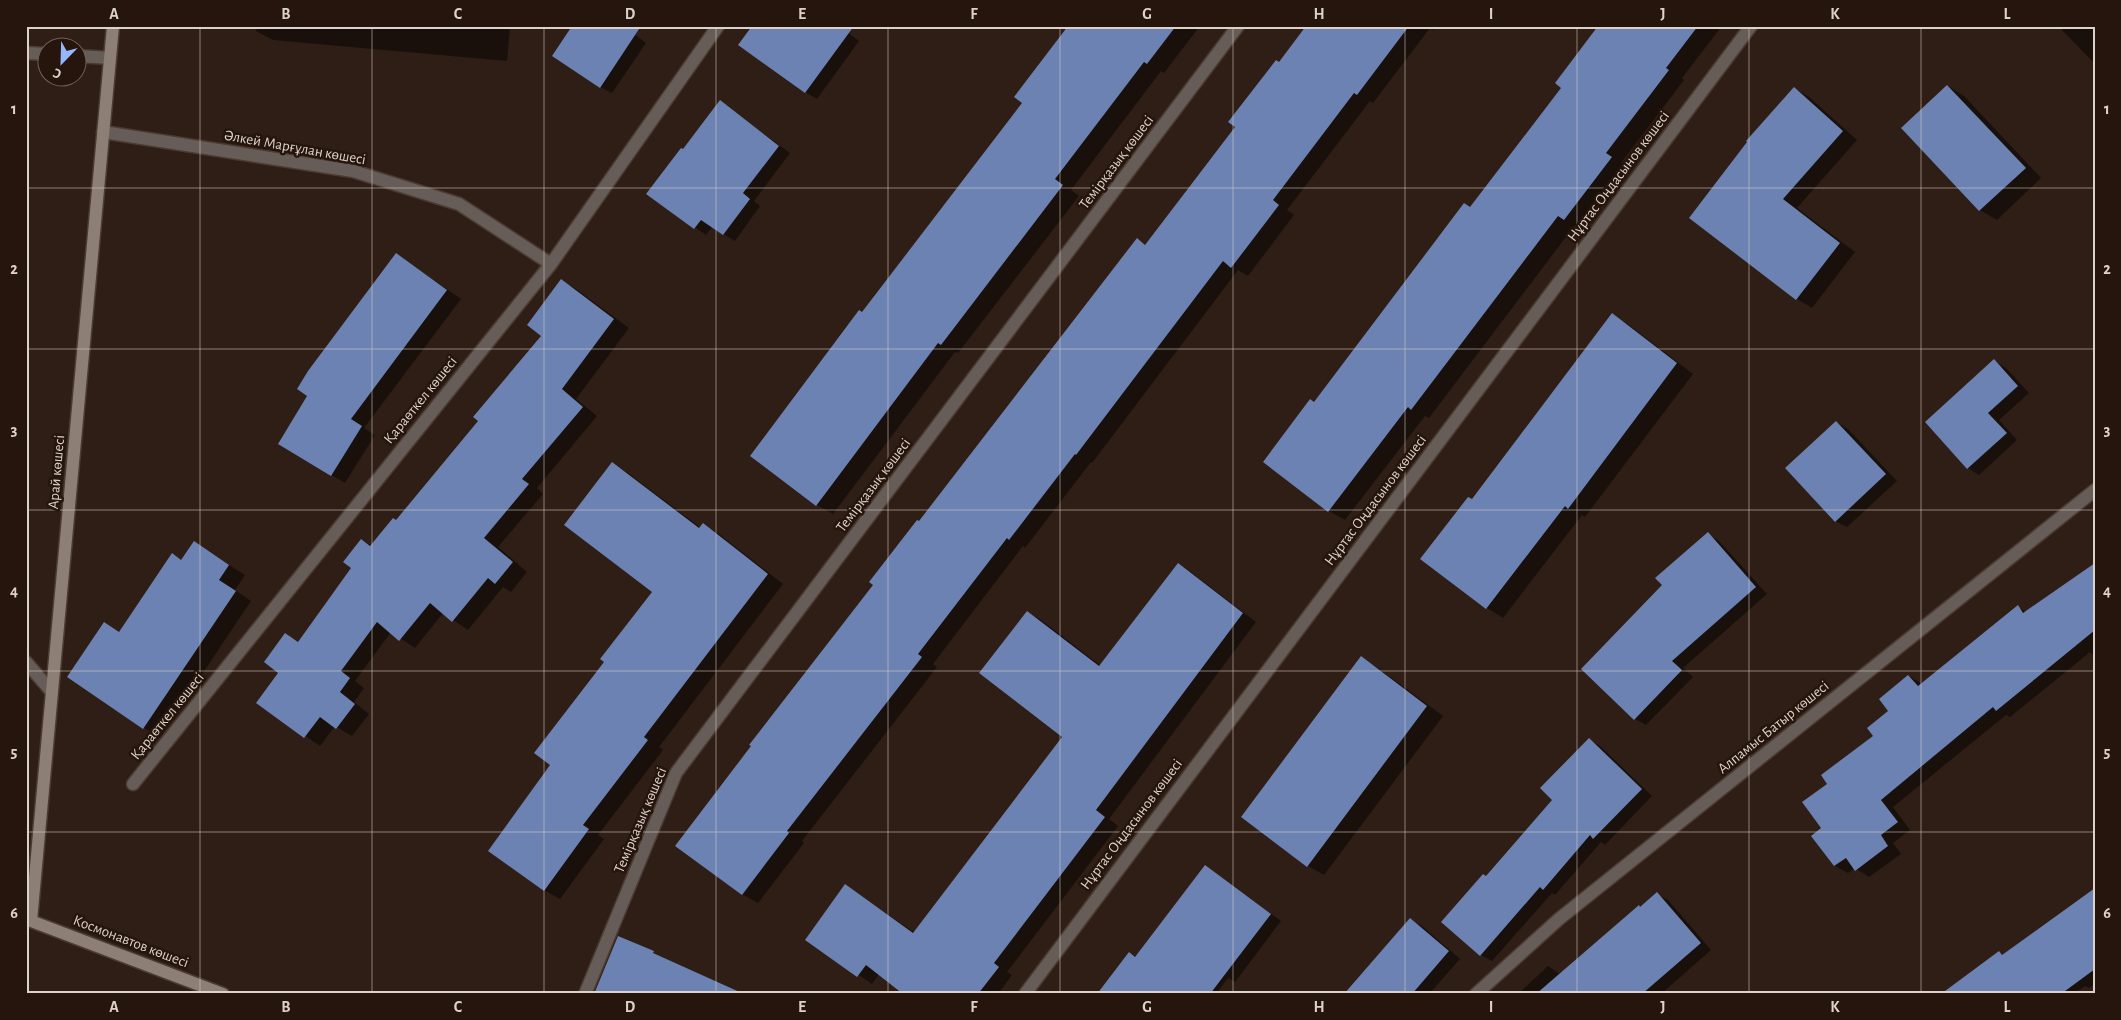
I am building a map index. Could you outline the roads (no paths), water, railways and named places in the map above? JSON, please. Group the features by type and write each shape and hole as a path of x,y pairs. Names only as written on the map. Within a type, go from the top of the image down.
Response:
{"street":[{"name":"Арай көшесі","path":"28,921 52,692 113,26"},
{"name":"Қараөткел көшесі","path":"133,784 551,264 718,26"},
{"name":"Темірқазық көшесі","path":"585,994 676,773 1238,26"},
{"name":"Нұртас Оңдасынов көшесі","path":"1025,994 1751,26"},
{"path":"88,57 110,58"},
{"name":"Әлкей Марғұлан көшесі","path":"103,132 353,171 459,204 551,264"},
{"name":"Алпамыс Батыр көшесі","path":"1476,994 1559,919 2095,490"},
{"path":"26,662 52,692"},
{"name":"Космонавтов көшесі","path":"28,921 223,994"}]}
